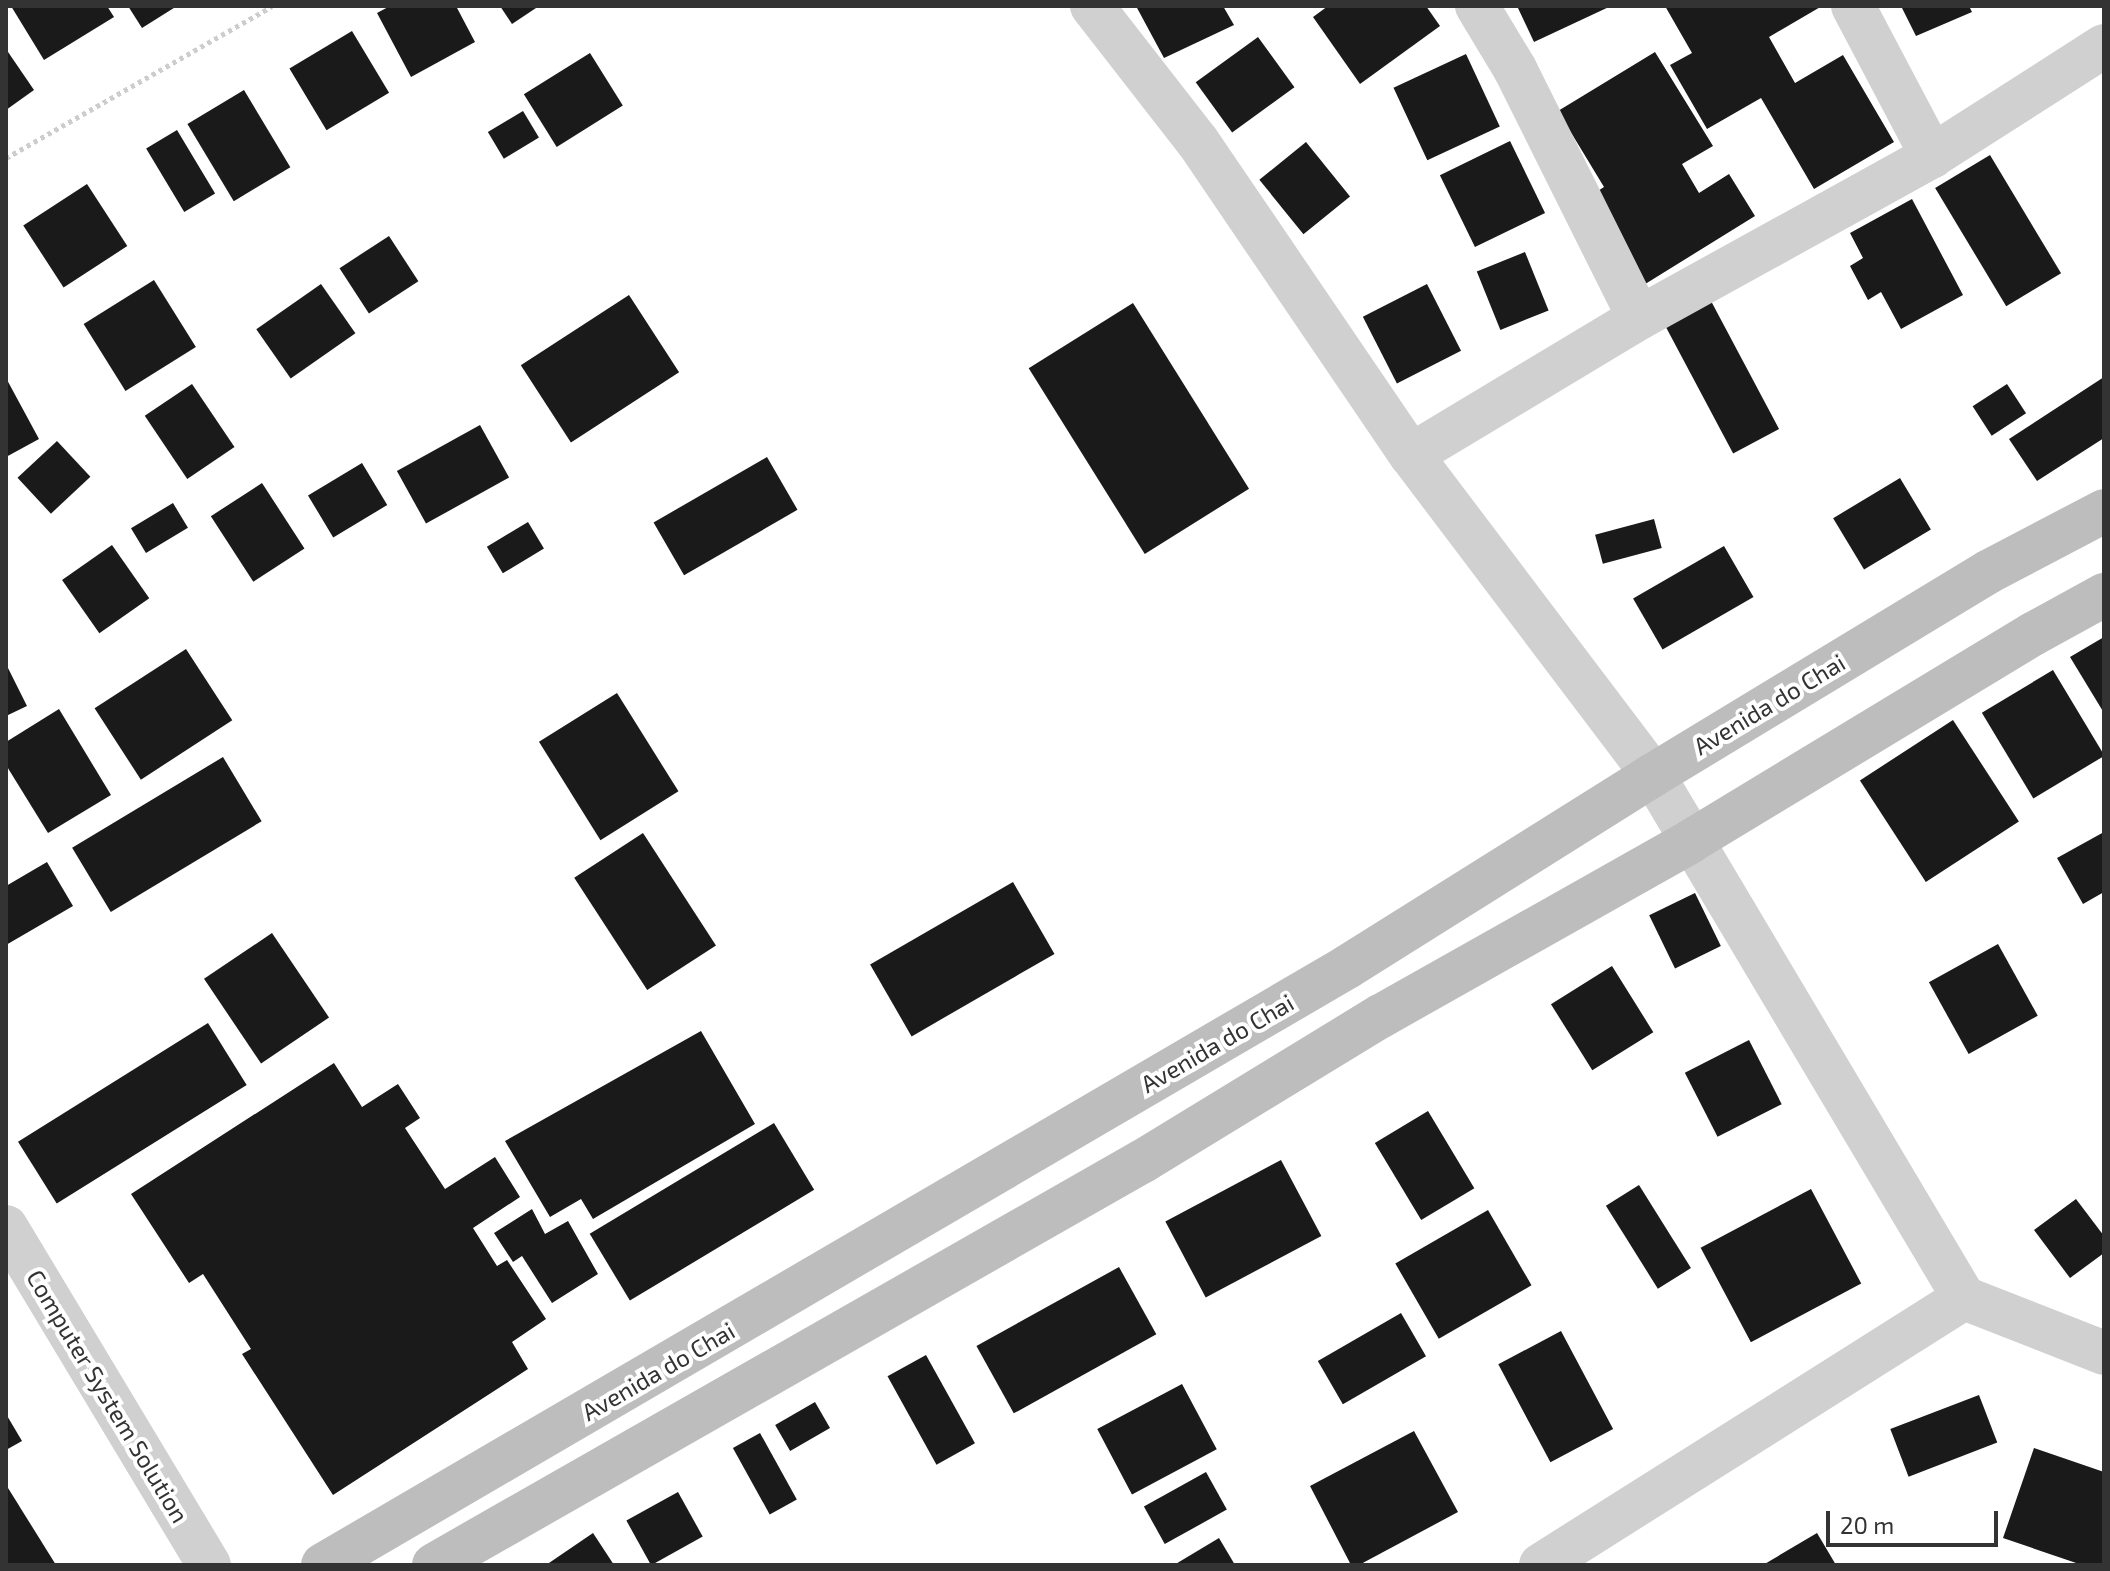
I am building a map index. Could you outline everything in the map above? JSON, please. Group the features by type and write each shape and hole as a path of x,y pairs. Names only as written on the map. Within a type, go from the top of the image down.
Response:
{"main road":[{"name":"Avenida do Chai","path":"323,1565 1347,967 1653,775 1988,572 2104,511"},
{"path":"434,1565 1143,1161 1381,1016 1691,841 2033,634 2104,595"}],"street":[{"path":"1092,6 1198,142 1411,455 1653,775 1964,1298 2104,1353"},
{"path":"1477,6 1515,69 1639,318"},
{"path":"1853,6 1932,156"},
{"path":"1411,455 1639,318 1932,156 2104,46"},
{"name":"Computer System Solution","path":"6,1227 209,1565"},
{"path":"1541,1565 1964,1298"}],"path":[{"path":"6,158 272,6"}],"building":[{"path":"11,6 107,6 114,17 44,60"},
{"path":"128,6 177,6 142,28"},
{"path":"390,6 456,6 475,42 411,77 377,13"},
{"path":"500,6 539,6 512,24"},
{"path":"1136,6 1223,6 1234,25 1164,58"},
{"path":"1328,6 1426,6 1440,26 1360,84 1313,17"},
{"path":"1517,6 1611,6 1534,42"},
{"path":"1665,6 1822,6 1769,37 1795,83 1843,55 1894,142 1814,189 1761,98 1707,129 1670,65 1692,53"},
{"path":"1901,6 1969,6 1972,12 1916,36"},
{"path":"352,31 389,93 327,130 289,69"},
{"path":"1258,37 1294,87 1232,132 1196,82"},
{"path":"6,49 34,90 6,110"},
{"path":"1655,52 1713,146 1682,164 1699,193 1729,174 1755,216 1642,286 1587,198 1604,187 1558,111"},
{"path":"590,53 623,106 557,147 524,94"},
{"path":"1466,54 1500,127 1427,160 1393,88"},
{"path":"244,90 290,167 234,201 187,124"},
{"path":"523,111 539,138 504,159 488,132"},
{"path":"177,130 215,193 184,212 146,149"},
{"path":"1510,141 1545,213 1475,247 1440,175"},
{"path":"1306,142 1350,196 1303,234 1259,180"},
{"path":"1990,155 2061,273 2006,306 1935,188"},
{"path":"87,184 127,246 64,287 23,225"},
{"path":"1912,199 1963,295 1901,329 1881,292 1868,300 1850,266 1863,258 1850,233"},
{"path":"389,236 418,281 369,313 340,268"},
{"path":"1525,252 1549,310 1500,330 1477,271"},
{"path":"154,280 196,347 125,391 84,324"},
{"path":"321,284 355,333 291,378 256,329"},
{"path":"1427,284 1461,351 1397,384 1363,317"},
{"path":"629,295 679,372 571,442 521,365"},
{"path":"1711,301 1779,429 1733,453 1665,325"},
{"path":"1133,303 1249,489 1145,554 1029,368"},
{"path":"2104,377 2104,438 2037,481 2009,439"},
{"path":"6,378 39,439 6,457"},
{"path":"192,384 234,447 187,479 145,416"},
{"path":"2007,384 2026,413 1992,436 1973,406"},
{"path":"480,425 509,477 426,524 397,471"},
{"path":"57,441 90,477 51,514 18,478"},
{"path":"767,457 798,510 684,575 654,522"},
{"path":"362,463 387,505 333,537 308,495"},
{"path":"1900,478 1931,529 1864,570 1833,518"},
{"path":"262,483 304,548 253,582 211,516"},
{"path":"173,503 188,528 146,553 131,528"},
{"path":"1654,519 1662,548 1603,564 1595,535"},
{"path":"528,522 544,549 503,573 487,547"},
{"path":"112,545 149,598 99,633 62,580"},
{"path":"1724,546 1754,597 1663,650 1633,598"},
{"path":"2104,637 2104,713 2070,657"},
{"path":"186,649 232,720 141,780 95,708"},
{"path":"6,664 27,706 6,716"},
{"path":"2053,670 2104,756 2033,798 1982,713"},
{"path":"617,693 678,791 600,840 539,742"},
{"path":"59,709 111,795 48,833 6,765 6,742"},
{"path":"1953,720 2019,821 1926,882 1860,780"},
{"path":"223,757 262,821 111,912 72,848"},
{"path":"2104,832 2104,892 2083,904 2057,858"},
{"path":"643,833 716,945 647,990 574,878"},
{"path":"47,862 73,906 6,945 6,886"},
{"path":"1013,882 1054,954 912,1036 870,964"},
{"path":"1695,893 1721,946 1675,968 1649,915"},
{"path":"272,933 329,1018 261,1063 204,979"},
{"path":"1998,944 2038,1016 1969,1054 1929,982"},
{"path":"1612,966 1653,1032 1592,1070 1551,1004"},
{"path":"208,1023 247,1085 57,1204 18,1142"},
{"path":"701,1031 755,1124 593,1219 581,1199 550,1217 505,1141"},
{"path":"1749,1040 1782,1104 1718,1137 1685,1073"},
{"path":"334,1063 362,1107 398,1084 420,1118 405,1128 445,1189 495,1157 520,1197 473,1228 497,1266 507,1260 546,1319 512,1342 528,1369 333,1495 242,1354 251,1349 203,1274 189,1283 131,1194"},
{"path":"1428,1111 1474,1188 1421,1220 1375,1143"},
{"path":"774,1123 814,1190 630,1301 590,1234"},
{"path":"1281,1160 1321,1236 1206,1297 1165,1222"},
{"path":"1639,1185 1691,1268 1658,1289 1606,1206"},
{"path":"1811,1189 1861,1283 1751,1342 1701,1248"},
{"path":"2076,1199 2104,1236 2104,1253 2070,1278 2034,1230"},
{"path":"532,1209 545,1234 568,1221 598,1274 552,1303 522,1256 513,1262 494,1233"},
{"path":"1488,1210 1532,1285 1439,1339 1395,1264"},
{"path":"1119,1267 1156,1334 1014,1413 976,1346"},
{"path":"1401,1313 1426,1356 1343,1404 1318,1361"},
{"path":"1561,1331 1613,1429 1550,1462 1498,1364"},
{"path":"926,1355 975,1443 936,1465 888,1376"},
{"path":"1182,1384 1217,1449 1132,1494 1097,1429"},
{"path":"1979,1395 1997,1443 1909,1477 1890,1429"},
{"path":"815,1402 830,1428 790,1451 775,1425"},
{"path":"6,1414 22,1441 6,1450"},
{"path":"1414,1431 1458,1512 1359,1565 1351,1565 1310,1486"},
{"path":"760,1433 797,1499 770,1515 733,1448"},
{"path":"2034,1448 2104,1472 2104,1565 2082,1565 2003,1538"},
{"path":"1206,1472 1227,1510 1165,1544 1144,1506"},
{"path":"8,1488 56,1565 6,1565"},
{"path":"678,1492 703,1537 651,1565 626,1521"},
{"path":"593,1533 614,1565 546,1565"},
{"path":"1817,1533 1836,1565 1763,1565"},
{"path":"1219,1538 1235,1565 1174,1565"}]}
